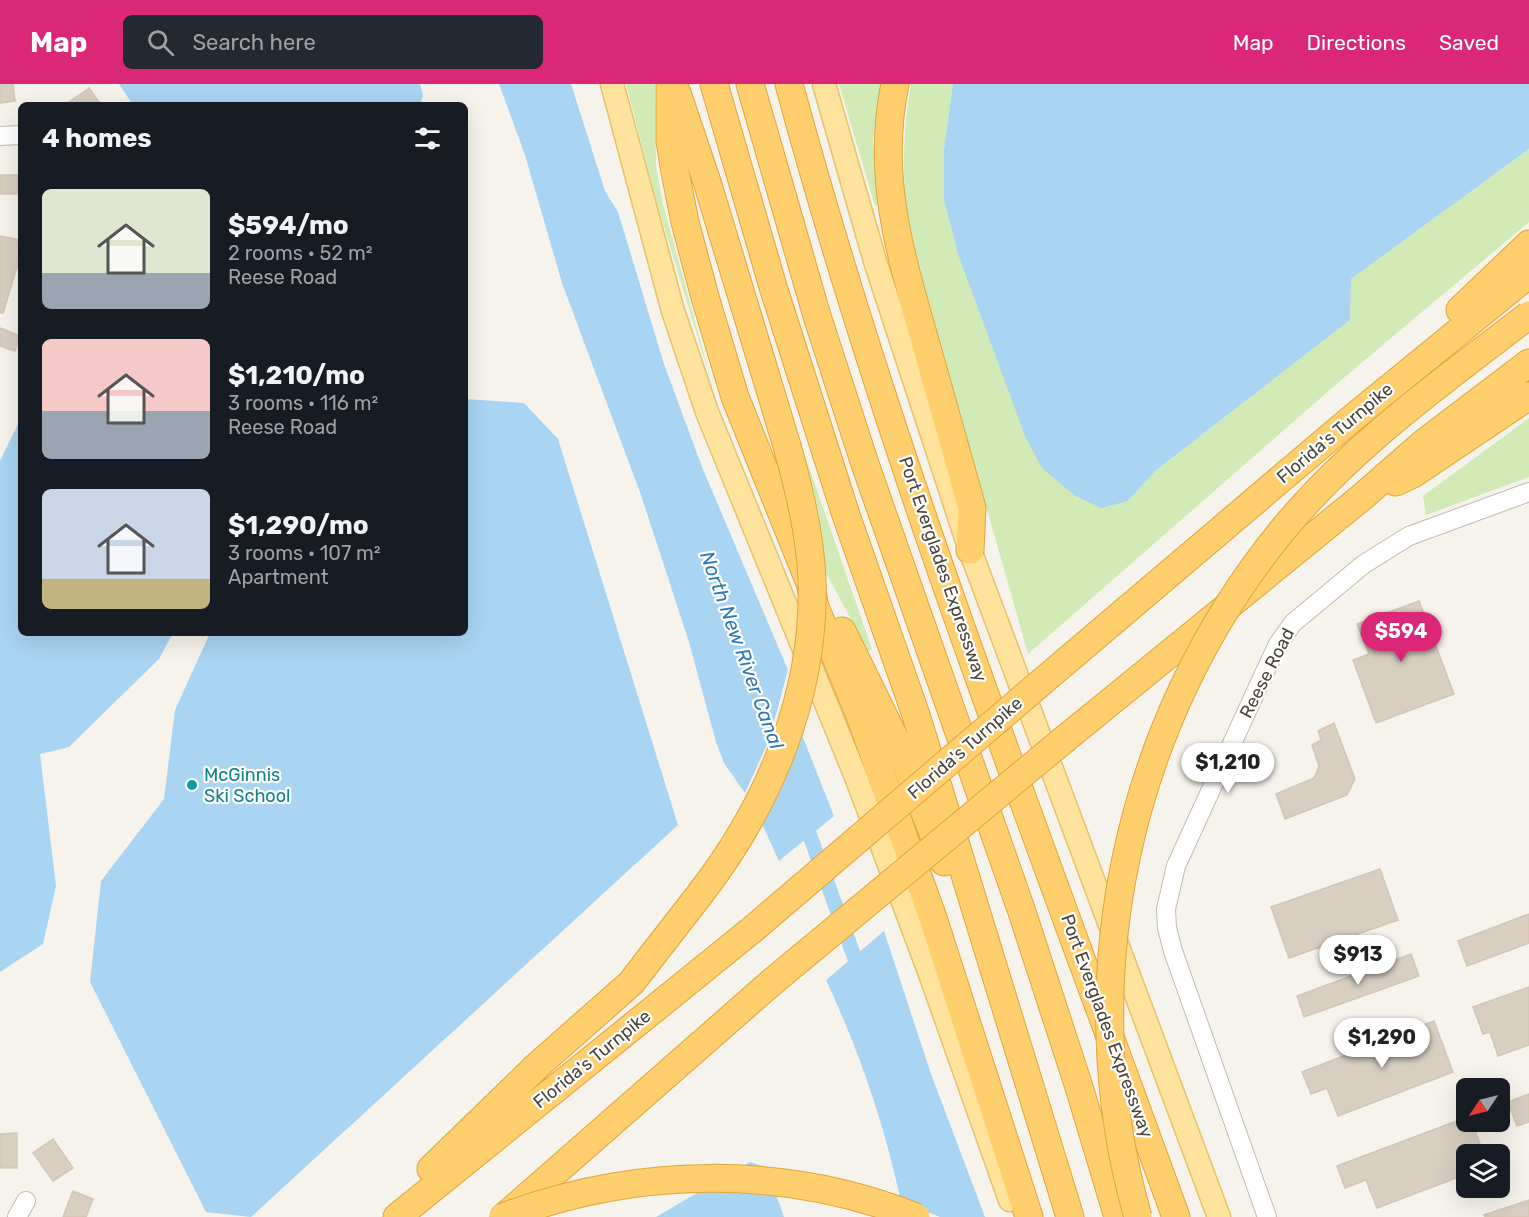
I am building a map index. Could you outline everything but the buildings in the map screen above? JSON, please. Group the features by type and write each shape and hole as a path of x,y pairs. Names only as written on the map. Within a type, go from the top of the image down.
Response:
{"highway":[{"path":"672,84 670,141 685,222 735,397 810,584 815,607 859,713 932,915 1029,1217"},
{"path":"382,1217 537,1066 631,983 700,894 741,834 767,785 786,739 802,686 810,633 812,578 800,493 708,184 672,84"},
{"path":"714,84 774,290 846,515 916,715 1070,1217"},
{"path":"750,84 817,316 861,452 1022,912 1079,1087 1118,1217"},
{"name":"Port Everglades Expressway","path":"789,84 846,278 936,551 1176,1217"},
{"path":"895,84 888,148 893,218 972,508 970,550"},
{"path":"1349,421 1529,244"},
{"name":"Florida's Turnpike","path":"397,1217 753,929 1349,421 1529,274"},
{"path":"1137,1217 1119,1137 1112,1080 1109,982 1112,939 1130,840 1146,780 1167,724 1191,671 1221,618 1281,531 1311,498 1374,437 1529,315"},
{"path":"503,1217 772,982 1362,497 1425,442 1529,363"},
{"path":"1362,497 1413,474 1529,396"},
{"path":"810,584 826,601 902,753 1009,1018"},
{"path":"503,1217 572,1195 653,1180 691,1178 759,1180 799,1185 858,1198 916,1217"}],"main road":[{"path":"612,84 673,311 707,412 856,777 934,984 1016,1217"},
{"path":"824,84 878,272 970,550 1220,1217"}],"street":[{"path":"0,136 18,135"},
{"name":"Reese Road","path":"1268,1217 1173,951 1167,928 1166,909 1176,866 1278,644 1293,623 1364,564 1409,536 1529,492"},
{"path":"17,1217 26,1201"}],"green space":[{"path":"626,84 655,84 656,166 663,204 714,391 655,197"},
{"path":"839,84 881,84 873,139 878,205 875,206"},
{"path":"911,84 953,84 944,149 944,200 958,254 1128,501 1155,471 1350,320 1351,279 1529,149 1529,222 1340,381 1028,654 912,245 906,205 904,165"},
{"path":"1529,418 1529,477 1426,515 1423,496"},
{"path":"801,444 872,649 868,651 825,571 818,509"}],"water":[{"path":"119,84 420,84 423,95 421,102 131,102"},
{"path":"499,84 571,84 605,191 618,212 664,364 702,467 788,670 769,740 745,793 724,763 716,742 689,642 641,495 562,283 525,155"},
{"path":"953,84 1529,84 1529,149 1351,279 1350,320 1155,471 1128,501 1101,508 1074,495 1042,468 1025,436 958,254 944,200 944,149"},
{"path":"468,399 524,403 558,439 678,825 251,1217 206,1212 90,982 101,881 164,799 175,710 209,636 468,636"},
{"path":"18,424 18,636 171,636 159,659 69,747 40,754 56,886 43,944 0,972 0,461"},
{"path":"802,735 834,816 779,861 762,824 786,776"},
{"path":"884,931 931,1074 985,1217 940,1217 901,1202 887,1144 870,1089 850,1034 826,980"},
{"path":"750,1162 766,1167 784,1217 656,1217"}],"waterway":[{"name":"North New River Canal","path":"803,817 861,975"}],"place":[{"name":"McGinnis Ski School","path":"192,785"}]}
